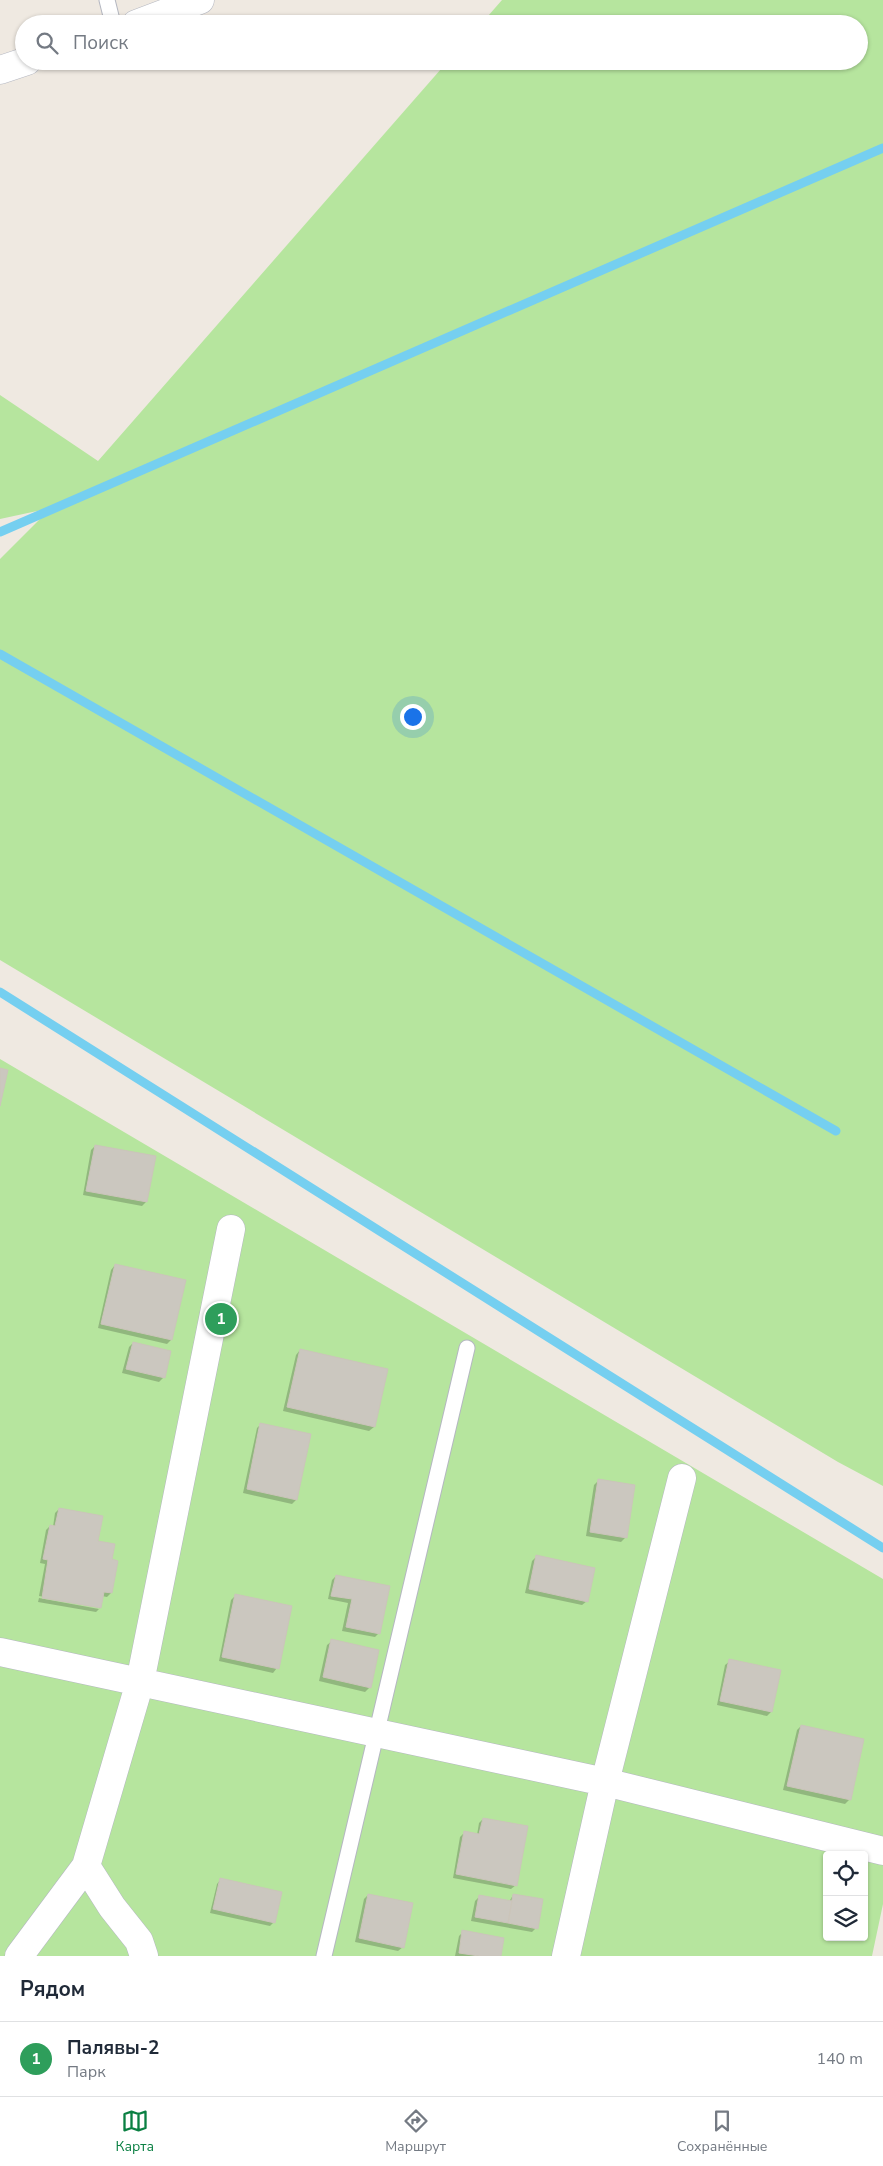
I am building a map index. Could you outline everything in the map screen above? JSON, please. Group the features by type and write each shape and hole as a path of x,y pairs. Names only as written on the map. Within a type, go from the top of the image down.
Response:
{"street":[{"path":"160,15 200,0"},
{"path":"0,70 15,65"},
{"path":"19,1956 86,1866 140,1682 231,1229"},
{"path":"566,1956 605,1782 682,1478"},
{"path":"0,1652 605,1782 883,1851"},
{"path":"86,1866 112,1906 139,1941 144,1956"}],"lane":[{"path":"106,0 110,15"},
{"path":"324,1956 467,1348"}],"green space":[{"path":"502,0 883,0 883,1486 838,1462 0,960 0,559 51,508 0,519 0,395 98,461 440,70 868,70 868,15 489,15"},
{"path":"0,1059 883,1579 883,1904 872,1956 0,1956"}],"building":[{"path":"0,1068 8,1070 0,1106"},
{"path":"95,1145 156,1156 147,1202 86,1191"},
{"path":"115,1264 186,1280 172,1340 101,1324"},
{"path":"133,1342 171,1351 165,1378 126,1369"},
{"path":"300,1349 388,1369 375,1427 287,1407"},
{"path":"260,1423 311,1434 297,1500 247,1489"},
{"path":"598,1479 635,1485 627,1538 590,1532"},
{"path":"59,1508 103,1516 98,1541 115,1544 112,1559 118,1561 112,1593 104,1592 101,1608 42,1598 48,1560 43,1559 50,1525 55,1526"},
{"path":"536,1555 595,1568 588,1602 529,1589"},
{"path":"336,1575 390,1586 380,1634 346,1627 352,1599 331,1596"},
{"path":"235,1594 292,1606 279,1669 222,1657"},
{"path":"331,1639 379,1650 371,1688 323,1677"},
{"path":"729,1659 781,1670 772,1712 720,1701"},
{"path":"801,1725 864,1739 851,1800 787,1786"},
{"path":"483,1818 528,1826 517,1886 456,1874 464,1831 479,1834"},
{"path":"220,1878 282,1892 275,1923 213,1909"},
{"path":"368,1894 413,1903 404,1948 359,1938"},
{"path":"513,1894 543,1899 538,1929 508,1923"},
{"path":"479,1895 512,1901 508,1923 475,1917"},
{"path":"462,1930 504,1938 501,1956 479,1956 459,1953"}],"waterway":[{"path":"0,532 883,148"},
{"path":"0,654 836,1131"},
{"path":"0,992 883,1548"}],"place":[{"name":"Палявы-2","path":"221,1319"}]}
